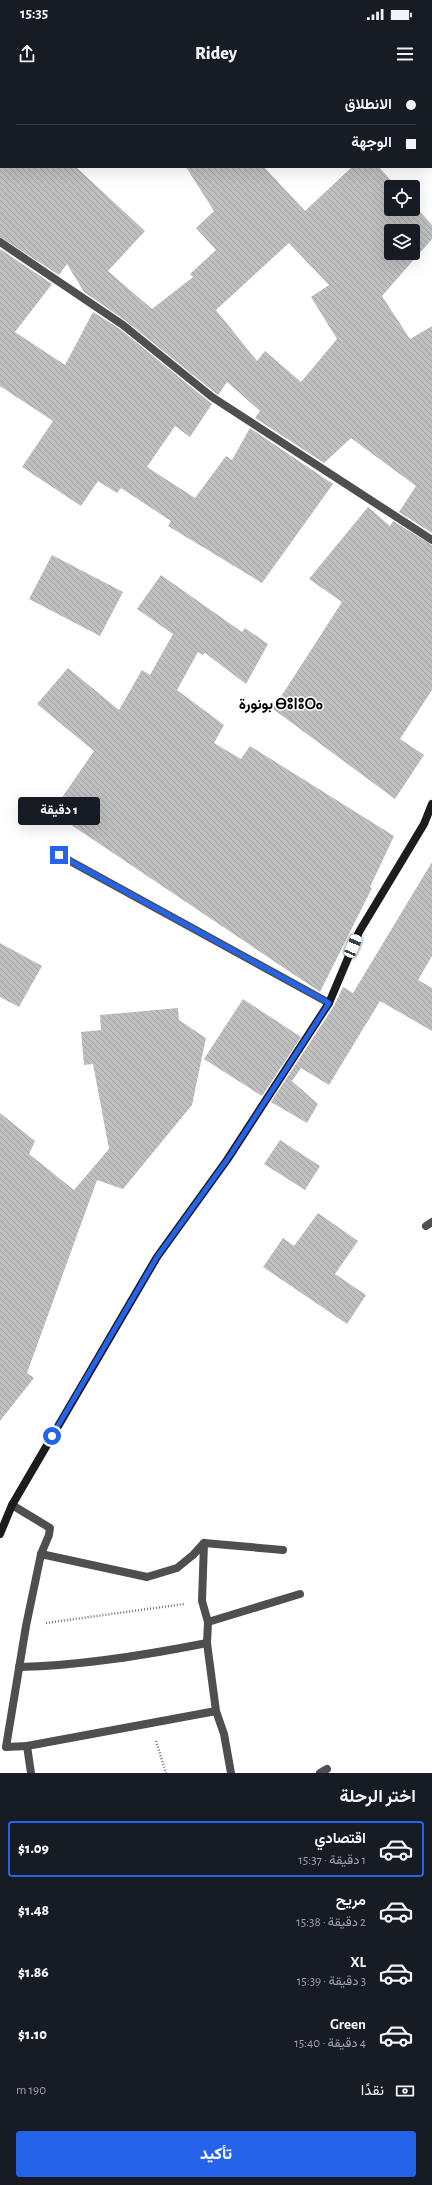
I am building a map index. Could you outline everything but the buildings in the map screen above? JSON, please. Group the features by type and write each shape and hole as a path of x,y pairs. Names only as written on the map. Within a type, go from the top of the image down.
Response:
{"street":[{"path":"0,242 123,325 212,397 432,540"},
{"path":"0,1534 12,1505 157,1257 227,1160 329,1003 359,932 424,824 432,804"},
{"path":"59,855 329,1003"},
{"path":"12,1505 50,1528 49,1535 41,1554 26,1626 6,1747 27,1746 216,1711"},
{"path":"41,1554 147,1577 177,1568 193,1555 204,1543"},
{"path":"204,1543 283,1550"},
{"path":"204,1543 202,1602 208,1622 207,1643 216,1711 224,1734 231,1773"},
{"path":"208,1622 300,1594"},
{"path":"19,1667 51,1667 157,1653 207,1643"},
{"path":"27,1746 31,1773"}],"path":[{"path":"26,1626 202,1602"},
{"path":"151,1722 166,1773"}],"district":[{"name":"بونورة ⴱⵓⵏⵓⵔⴰ","path":"281,704"}],"route":[{"path":"52,1436 157,1257 227,1160 286,1072 329,1003 202,932 59,855"}]}
